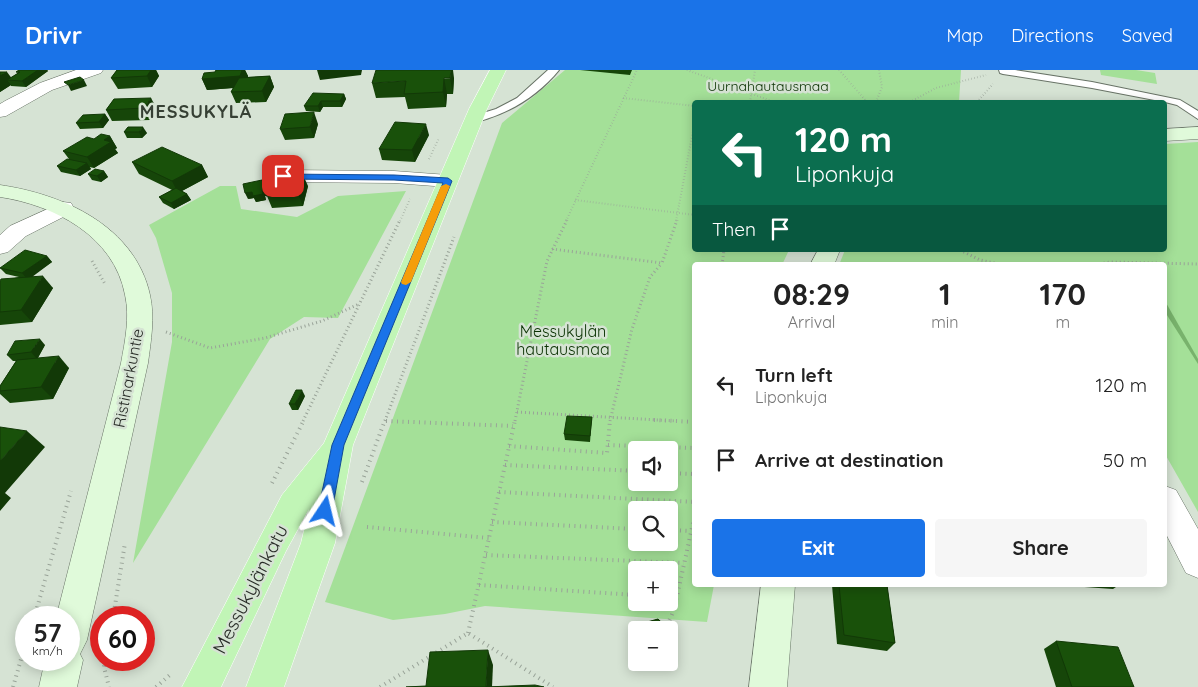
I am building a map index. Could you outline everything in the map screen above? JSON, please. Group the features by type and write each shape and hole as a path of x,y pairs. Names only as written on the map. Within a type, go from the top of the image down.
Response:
{"main road":[{"name":"Messukylänkatu","path":"265,687 318,543 338,445 474,119 498,70"},
{"path":"1167,135 1198,133"},
{"name":"Ristinarkuntie","path":"0,191 15,192 63,208 96,229 115,249 129,271 138,295 139,330 130,381 77,606"},
{"name":"Messukylänkatu","path":"187,679 274,540 293,505 338,445"},
{"path":"768,687 778,587"},
{"path":"58,687 62,671"}],"street":[{"path":"0,112 23,98 57,82 94,70"},
{"path":"283,176 448,181"},
{"path":"0,247 18,231 63,208"},
{"path":"1167,504 1198,562"}],"lane":[{"path":"474,119 500,112 522,100 554,70"},
{"path":"1003,71 1092,85 1165,100"},
{"path":"1167,100 1180,103 1198,116"}],"path":[{"path":"380,687 468,633 514,426 547,261 637,70"},
{"path":"687,70 768,100"},
{"path":"750,100 755,70"},
{"path":"839,70 865,100"},
{"path":"877,100 882,87 879,70"},
{"path":"913,100 920,95 967,79 1003,71"},
{"path":"979,100 1003,71"},
{"path":"623,98 692,106"},
{"path":"268,489 313,402 439,137"},
{"path":"509,446 607,453 610,417 638,312 650,277 662,263 679,213 692,137"},
{"path":"575,200 692,215"},
{"path":"361,486 455,233"},
{"path":"552,249 662,263"},
{"path":"964,252 980,260 990,262"},
{"path":"91,260 108,291"},
{"path":"1167,263 1198,264"},
{"path":"162,330 210,348 265,338 322,322 360,304"},
{"path":"516,412 692,422"},
{"path":"386,421 514,426"},
{"path":"608,445 692,448"},
{"path":"505,465 628,471"},
{"path":"678,473 692,474"},
{"path":"38,606 74,484"},
{"path":"499,492 692,502"},
{"path":"492,522 628,529"},
{"path":"367,527 489,538"},
{"path":"678,593 692,527"},
{"path":"678,530 691,531"},
{"path":"486,554 684,563"},
{"path":"479,585 628,594"},
{"path":"468,633 552,687"},
{"path":"13,687 18,671"},
{"path":"105,671 109,687"},
{"path":"156,687 187,679"}],"green space":[{"name":"Messukylän hautausmaa","path":"565,70 961,70 959,100 692,100 692,252 788,252 783,262 692,262 692,587 714,587 707,622 485,606 445,614 393,620 325,602 502,123"},
{"path":"1100,70 1136,70 1155,73 1157,84 1101,75"},
{"path":"1198,142 1198,512 1167,458 1167,262 840,262 844,252 1167,252 1167,144"},
{"path":"220,186 236,186 241,209 297,217 338,196 406,191 338,318 304,317 270,339 133,563 172,342 172,293 156,238 149,225"}],"shaded area":[{"path":"1167,305 1198,359 1198,364 1167,315"}],"building":[{"path":"19,70 38,70 22,81 7,80 20,72 16,72"},
{"path":"117,70 151,70 147,76 111,78"},
{"path":"216,70 242,70 240,76 202,79 204,73 215,72"},
{"path":"376,70 451,70 450,78 444,78 443,92 404,94 406,81 372,83"},
{"path":"270,76 262,91 231,92 239,78"},
{"path":"80,77 84,80 68,85 64,82"},
{"path":"313,93 344,94 340,101 321,101 318,106 304,106"},
{"path":"151,98 144,108 106,110 114,99"},
{"path":"314,112 310,127 280,129 285,114"},
{"path":"105,114 99,122 76,123 83,115"},
{"path":"395,122 426,124 412,150 379,149"},
{"path":"128,127 143,127 139,132 124,132"},
{"path":"101,134 110,136 104,140 111,142 87,157 63,151 87,137 94,139"},
{"path":"162,147 202,165 172,181 132,162"},
{"path":"67,159 87,163 76,170 57,166"},
{"path":"95,169 104,171 97,176 88,174"},
{"path":"303,175 298,194 266,196 273,177"},
{"path":"262,180 265,189 262,190 263,194 253,196 252,192 245,193 243,184"},
{"path":"176,188 187,194 171,203 159,197"},
{"path":"25,250 47,256 22,273 0,268"},
{"path":"43,276 21,310 0,312 1,279"},
{"path":"40,339 31,352 7,355 15,341"},
{"path":"59,356 41,387 0,391 0,386 17,360"},
{"path":"296,390 302,390 295,404 289,404"},
{"path":"567,416 592,417 590,436 564,434"},
{"path":"0,427 27,431 0,461"},
{"path":"839,587 887,587 895,643 844,635"},
{"path":"1056,641 1118,647 1134,687 1072,687"},
{"path":"488,650 486,687 406,687 426,686 430,652"},
{"path":"535,685 544,687 486,687"}],"slow traffic":[{"path":"406,282 446,186"}],"district":[{"name":"MESSUKYLÄ","path":"196,111"}],"route":[{"path":"283,176 394,177 448,181 338,445 325,511"}],"park label":[{"name":"Uurnahautausmaa","path":"768,86"}]}
